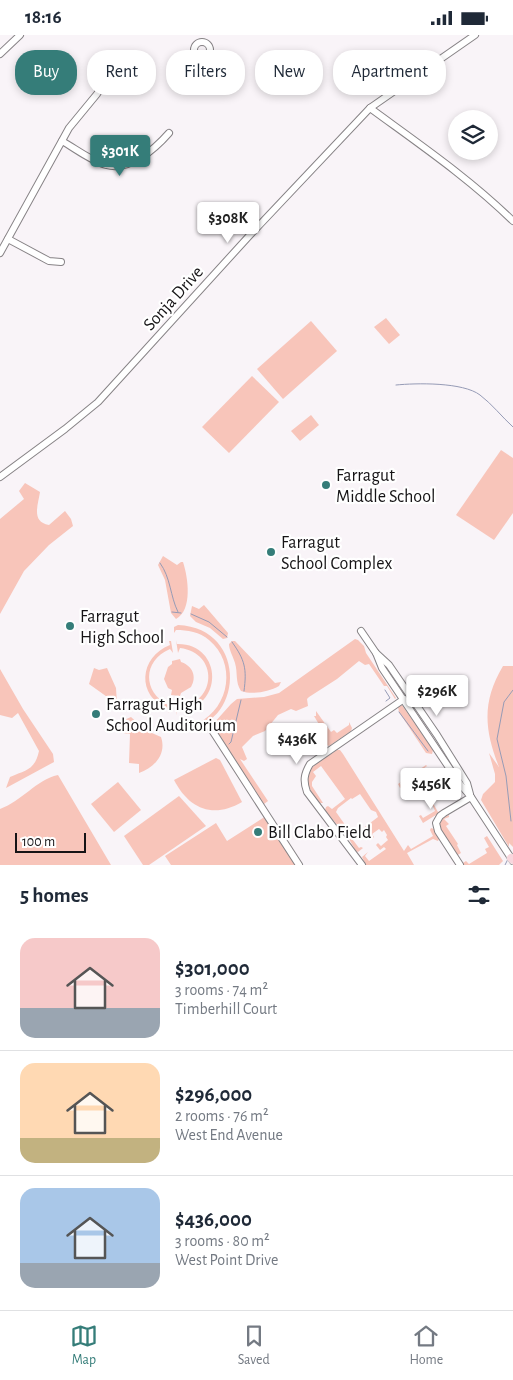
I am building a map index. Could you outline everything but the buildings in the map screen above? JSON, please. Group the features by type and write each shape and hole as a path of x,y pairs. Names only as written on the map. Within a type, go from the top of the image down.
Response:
{"street":[{"path":"0,54 20,35"},
{"path":"201,35 201,43"},
{"name":"Sonja Drive","path":"0,477 98,402 244,241 370,108 475,35"},
{"path":"0,253 69,128 96,95"},
{"path":"370,108 483,193 513,221"},
{"path":"62,141 99,163 108,166 118,166 136,160 160,143 169,133"},
{"path":"8,239 49,261 61,262"},
{"path":"361,631 376,653 388,665 437,735 467,783 472,797"},
{"path":"376,653 382,668 460,784 472,797 511,859"},
{"path":"362,865 307,792 304,783 305,775 310,764 404,699"},
{"path":"208,725 299,865"},
{"path":"460,865 438,831 436,823 444,813 472,797"}],"shaded area":[{"path":"386,318 400,335 389,344 374,327"},
{"path":"311,321 337,351 283,399 257,369"},
{"path":"252,376 279,402 229,453 202,427"},
{"path":"311,415 319,425 300,441 291,431"},
{"path":"501,450 513,458 513,513 494,540 456,515"},
{"path":"25,483 40,492 37,512 38,517 43,523 49,525 65,511 71,519 73,526 49,545 24,571 0,614 0,519 24,499 19,491"},
{"path":"163,556 177,565 183,562 186,576 187,601 181,615 176,619 171,613 165,580 158,565"},
{"path":"204,605 228,633 227,638 223,639 210,628 196,622 190,616 192,606 199,609"},
{"path":"178,625 202,631 218,643 228,661 230,681 226,700 215,716 197,727 174,729 174,722 175,725 192,725 209,716 223,696 226,684 226,672 218,649 198,633 176,630 174,633 174,627"},
{"path":"355,639 364,646 366,653 396,698 387,686 384,686 369,664 365,665 359,661 337,679 309,697 307,699 308,706 296,711 291,709 278,715 265,731 253,736 242,747 247,759 244,761 240,759 268,801 264,804 216,730 214,723 237,699 264,697 279,693"},
{"path":"176,640 177,644 192,647 203,654 210,664 212,676 210,689 204,700 193,708 177,711 176,715 177,703 179,707 192,704 201,697 206,688 208,678 207,668 202,659 193,652 180,648 178,653"},
{"path":"169,641 171,641 173,653 170,649 154,661 149,677 150,685 160,699 168,705 171,702 169,713 168,709 150,695 145,677 147,667 152,658 170,645"},
{"path":"232,641 235,641 275,683 281,682 279,686 260,692 250,693 241,691 229,646"},
{"path":"180,659 193,672 193,683 180,696 171,695 172,690 168,688 164,679 172,661"},
{"path":"503,666 513,666 513,847 509,843 509,847 481,800 483,794 495,782 495,774 489,753 499,767 490,741 488,716 491,691"},
{"path":"94,668 99,670 107,668 116,688 117,704 89,684"},
{"path":"0,669 23,709 53,754 54,762 6,788 10,777 32,766 39,751 18,713 12,718 0,715"},
{"path":"402,705 433,750 432,754 426,753 399,712 398,707"},
{"path":"316,711 331,732 334,730 337,733 349,725 349,722 352,728 351,731 329,746 327,745 323,739 326,736 314,716 316,716"},
{"path":"131,717 145,730 161,737 162,743 161,755 158,759 150,768 139,773 139,764 129,763 130,734 123,733 124,720"},
{"path":"337,750 340,750 343,754 404,851 408,845 411,849 433,836 430,830 431,828 434,829 439,839 438,841 433,839 407,853 414,865 366,865 362,857 368,852 365,856 369,861 386,849 384,847 380,850 376,845 378,843 381,846 388,840 387,835 384,830 382,832 379,829 372,834 374,837 371,840 366,832 370,829 369,827 353,840 359,848 363,848 358,852 356,851 349,839 378,817 376,812 371,810 360,794 351,798 338,808 336,812 348,829 352,828 347,832 343,832 325,810 328,806 332,809 345,799 321,766 313,772 316,776 312,786 323,803 319,803 312,793 307,777 309,772"},
{"path":"216,758 220,760 242,802 221,810 203,808 194,804 180,790 174,780"},
{"path":"426,765 419,772 420,775 417,778 419,782 423,780 423,785 438,812 452,805 423,823 419,816 421,815 423,818 435,811 431,802 429,802 418,786 419,783 412,776 400,783 402,787 400,788 398,784"},
{"path":"58,775 111,865 0,865 0,809 43,781"},
{"path":"118,782 141,810 114,832 91,804"},
{"path":"179,796 206,826 149,865 143,865 124,836"},
{"path":"449,815 449,817 444,819 449,824 446,826 458,844 461,853 456,856 439,826 442,818"},
{"name":"Bill Clabo Field","path":"266,816 297,865 171,865 165,856 216,823 227,841"},
{"path":"487,836 503,861 499,865 463,865 466,861 469,864 487,853 485,849 489,847 484,838"}],"waterway":[{"path":"396,385 439,384 472,391 480,395 513,427"},
{"path":"160,563 164,569 178,612"},
{"path":"172,612 181,613"},
{"path":"191,614 209,622 227,637"},
{"path":"232,642 240,654 244,665 244,691"},
{"path":"385,690 390,698 386,701"},
{"path":"511,821 506,776 497,739 504,702 513,690"},
{"path":"229,744 241,700"},
{"path":"399,712 428,751"},
{"path":"505,865 508,859"}],"place":[{"name":"Farragut Middle School","path":"326,485"},
{"name":"Farragut School Complex","path":"271,552"},
{"name":"Farragut High School","path":"70,626"},
{"name":"Farragut High School Auditorium","path":"96,714"},
{"name":"Bill Clabo Field","path":"258,832"}]}
